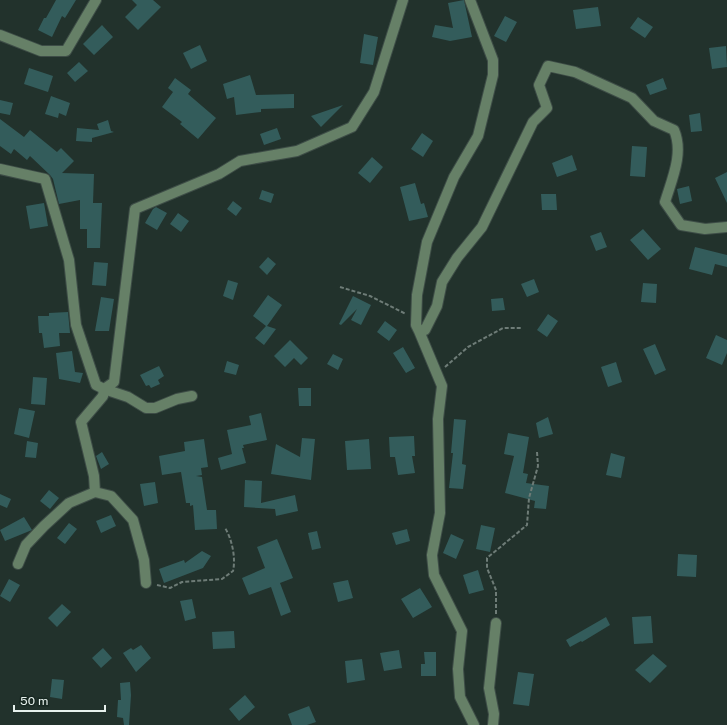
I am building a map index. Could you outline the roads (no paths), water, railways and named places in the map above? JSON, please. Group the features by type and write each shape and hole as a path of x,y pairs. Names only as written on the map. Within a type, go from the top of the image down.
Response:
{"street":[{"path":"0,35 41,51 66,51 96,0"},
{"path":"104,389 114,382 135,209 219,174 240,161 297,150 352,127 374,92 403,0"},
{"path":"470,0 493,60 493,75 478,136 454,177 427,242 417,295 416,325 442,386 438,419 440,513 432,555 434,575 462,631 458,669 460,697 474,725"},
{"path":"419,331 425,330 437,306 442,282 457,258 482,227 533,122 547,108 539,85 548,66 575,72 632,98 654,121 674,130 678,141 676,166 665,202 681,225 705,229 727,227"},
{"path":"0,169 45,179 69,260 76,325 96,385 128,397 146,408 155,408 177,399 192,396"},
{"path":"95,492 94,476 81,422 104,396 104,389"},
{"path":"18,564 26,545 44,526 69,504 95,492 111,496 133,520 144,560 146,582"},
{"path":"493,725 494,714 489,688 496,623"}]}
